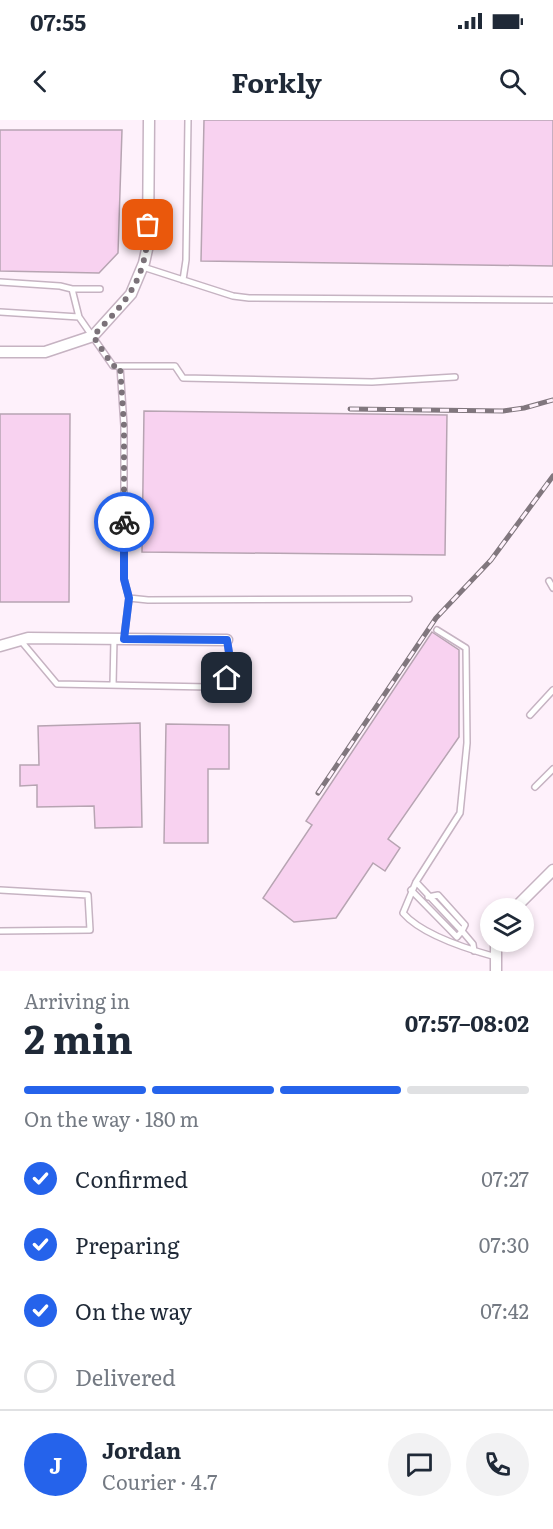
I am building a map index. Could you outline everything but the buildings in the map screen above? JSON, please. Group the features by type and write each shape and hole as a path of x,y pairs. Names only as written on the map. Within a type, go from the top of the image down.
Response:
{"street":[{"path":"0,352 45,352 93,336 131,294 143,267 148,245 149,120"},
{"path":"0,646 28,638 227,640"},
{"path":"525,898 553,870"},
{"path":"496,952 496,971"}],"lane":[{"path":"183,280 186,260 188,120"},
{"path":"143,267 233,296 249,298 553,300"},
{"path":"0,282 60,286 72,290 100,289"},
{"path":"72,290 79,317 113,366 174,366 183,378 372,382 455,377"},
{"path":"0,312 79,317"},
{"path":"113,685 119,639 129,598 124,579 124,426 120,366"},
{"path":"549,581 553,588"},
{"path":"129,598 148,600 409,599"},
{"path":"437,630 466,648 467,743 460,813 411,890 403,912 412,923 474,951 496,957"},
{"path":"20,640 57,684 209,687 227,678 230,659 227,640"},
{"path":"530,715 553,690"},
{"path":"535,787 553,769"},
{"path":"416,882 473,944 474,951"},
{"path":"0,890 88,895 90,930 0,931"},
{"path":"411,890 457,937 462,931"}],"railway":[{"path":"350,409 503,411 553,400"},
{"path":"318,793 436,618 491,560 553,476"}],"way so far":[{"path":"124,522 124,426 120,366 113,366 93,336 131,294 144,263 148,245 148,225"}],"route":[{"path":"124,522 124,579 129,598 124,639 227,640 230,659 227,678"}]}
